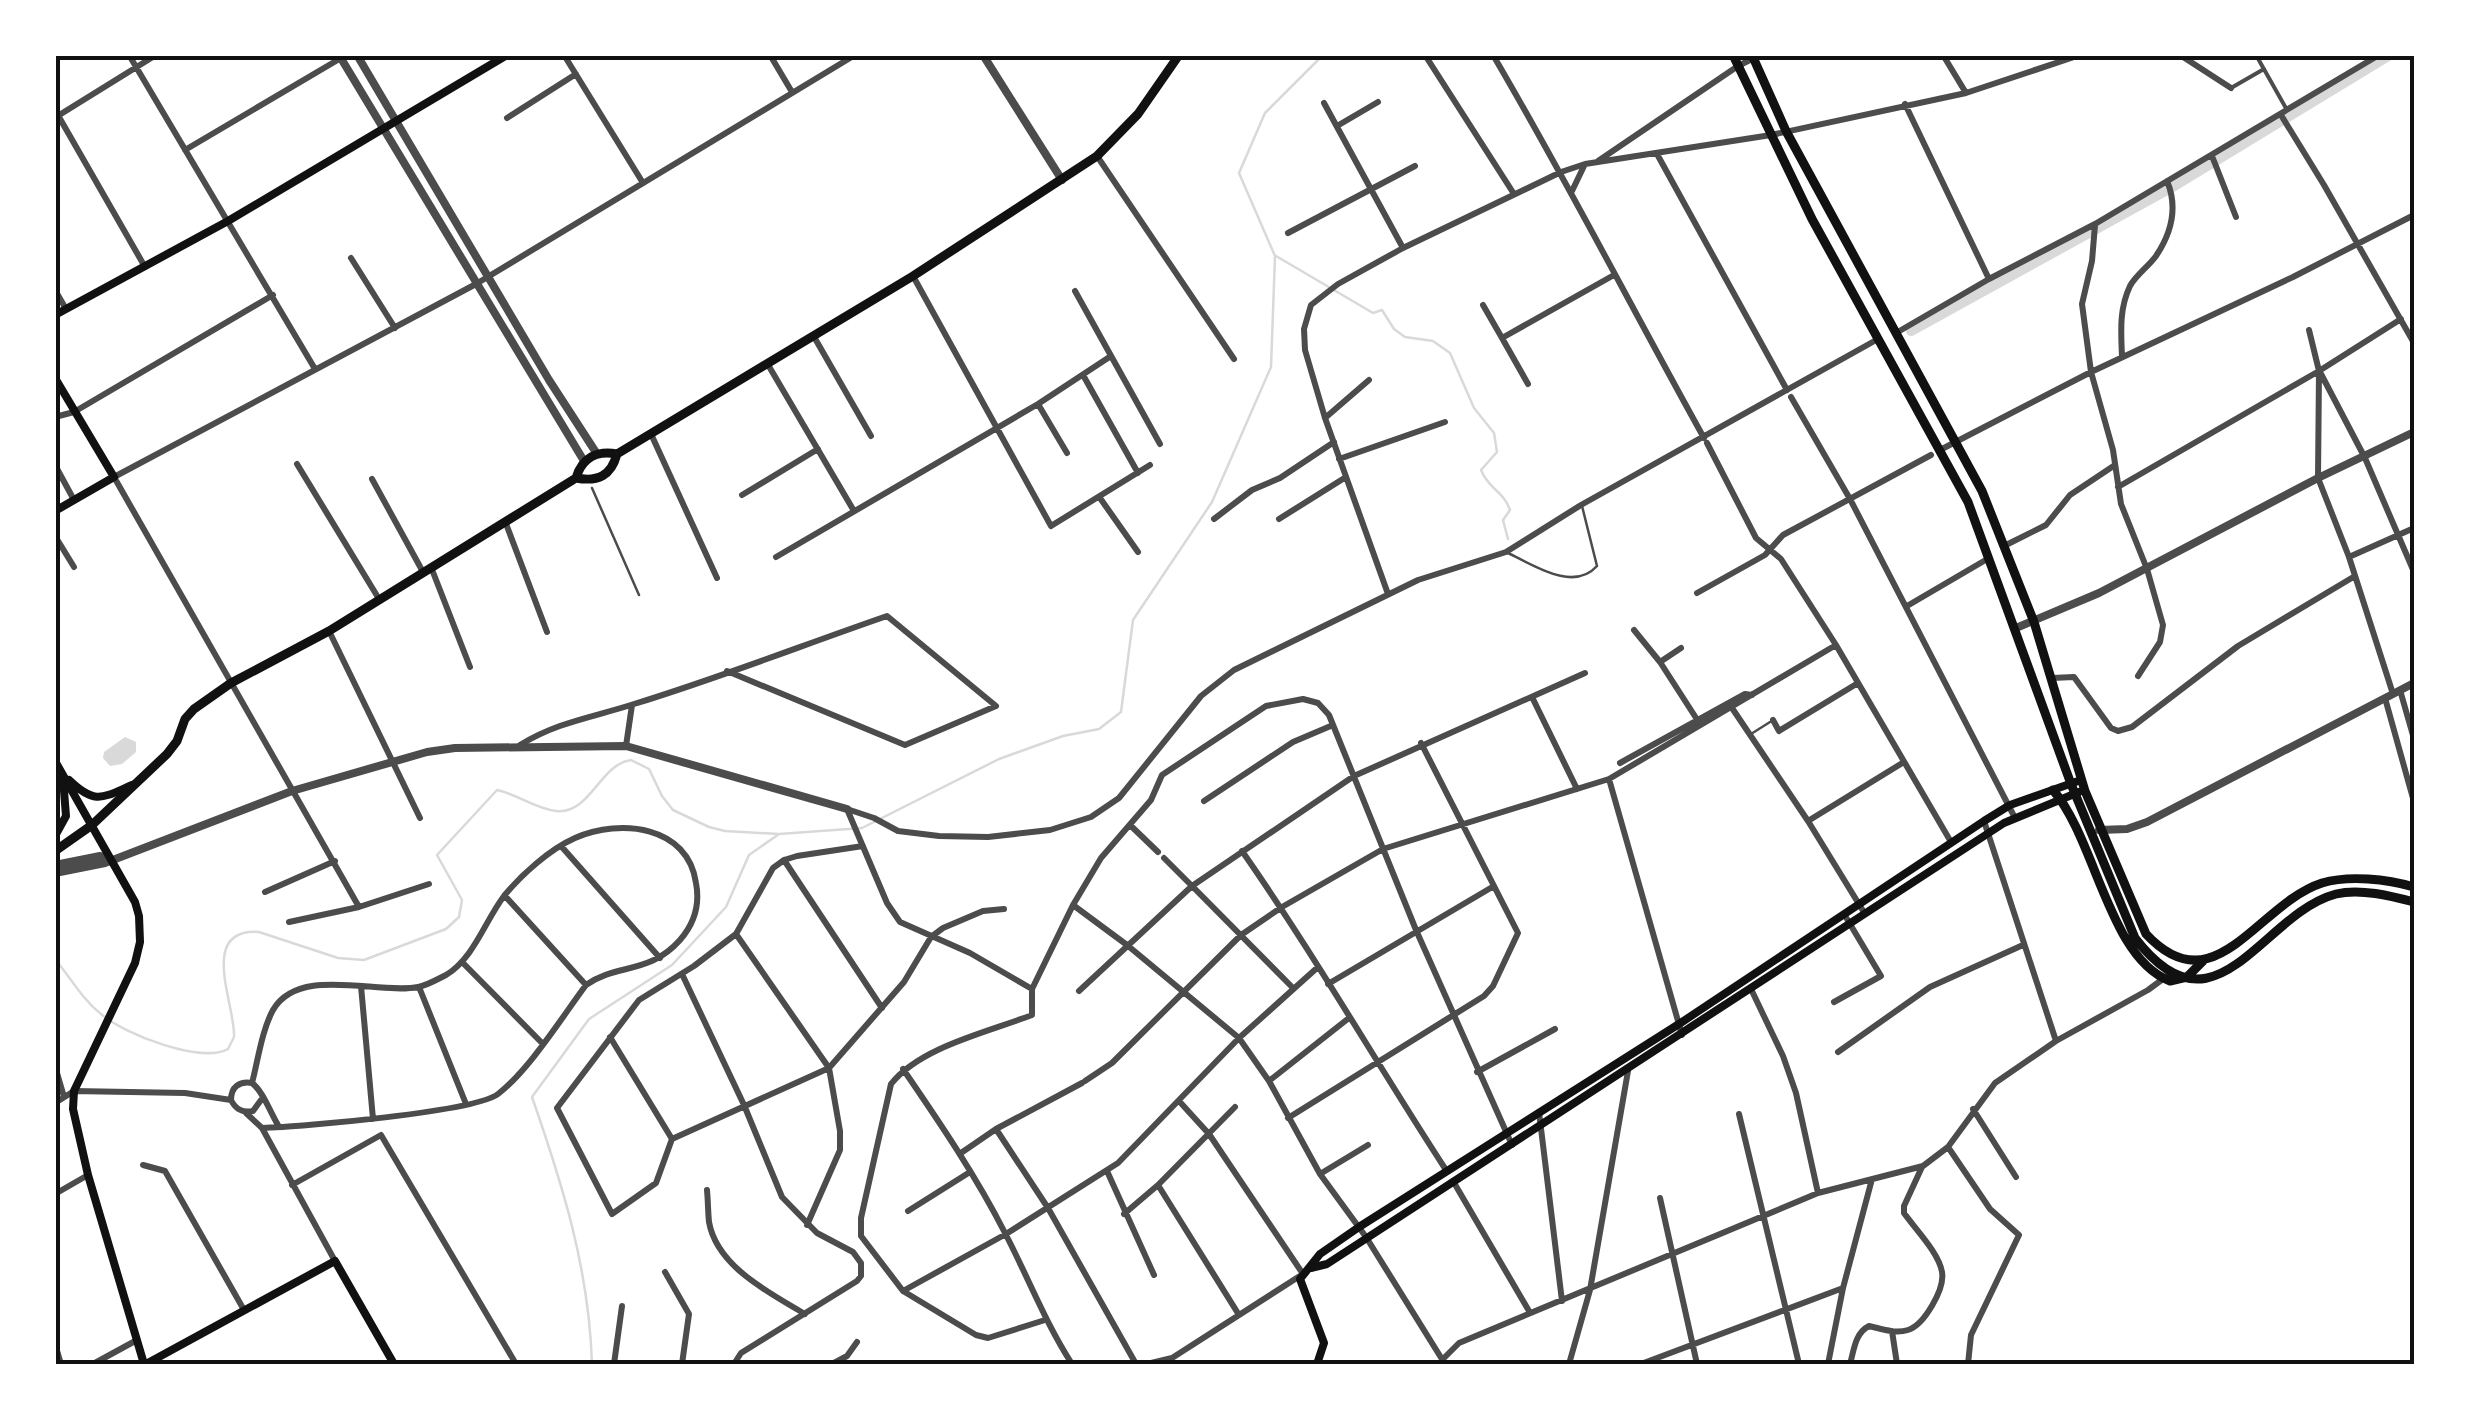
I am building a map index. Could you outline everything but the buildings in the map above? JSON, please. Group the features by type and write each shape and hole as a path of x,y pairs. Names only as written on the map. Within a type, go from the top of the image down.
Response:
{"main road":[{"path":"55,316 228,221 507,55"},
{"path":"55,850 92,825 137,783 175,744 188,714 231,683 328,631 576,478 584,461 598,454 617,454 914,276 1098,156 1138,114 1179,55"},
{"path":"1733,55 1770,135 1936,453 1968,502 2078,787 2146,934 2160,950 2178,960 2203,961"},
{"path":"1755,56 1786,131 1956,440 2006,545 2052,678 2078,787"},
{"path":"55,378 114,477 56,509"},
{"path":"576,478 592,480 604,476 617,454"},
{"path":"55,761 140,916 140,942 118,1001 74,1091 72,1109 145,1364 335,1260 394,1364"},
{"path":"62,774 94,798 137,783"},
{"path":"55,836 67,811 62,774"},
{"path":"1312,1268 1320,1254 1359,1227 1679,1024 1984,821 2010,805 2052,790 2078,787"},
{"path":"1317,1364 1324,1343 1302,1288 1302,1274 1327,1264 1542,1126 1989,833 2078,787"},
{"path":"2052,790 2084,837 2136,956 2178,981 2301,892 2320,884 2340,879 2414,887"},
{"path":"2096,829 2135,938 2168,975"},
{"path":"2187,977 2206,978 2244,962 2310,905 2338,893 2364,892 2414,902"}],"street":[{"path":"129,55 315,369"},
{"path":"145,267 56,114 156,55"},
{"path":"357,55 487,277 598,454"},
{"path":"564,55 642,183"},
{"path":"770,55 792,92"},
{"path":"358,907 114,477 476,284 855,55"},
{"path":"983,55 1062,180"},
{"path":"1425,55 1514,194"},
{"path":"1493,55 1562,172 1756,538 1781,559 1952,842"},
{"path":"1944,55 1966,93"},
{"path":"1388,594 1325,418 1306,350 1304,329 1311,305 1324,293 1403,248 1584,164 1770,135 1966,93 2080,55"},
{"path":"2180,55 2231,88 2264,68"},
{"path":"2256,55 2414,343"},
{"path":"1896,333 2095,224 2379,55"},
{"path":"186,150 340,56 584,461"},
{"path":"1596,162 1755,56"},
{"path":"508,118 576,74"},
{"path":"1337,126 1378,102"},
{"path":"1324,103 1403,248"},
{"path":"1905,104 1990,279"},
{"path":"1657,154 1850,500 2015,818"},
{"path":"1098,156 1234,359"},
{"path":"2212,156 2236,217"},
{"path":"1571,192 1584,164"},
{"path":"1288,232 1415,166"},
{"path":"2122,356 2121,311 2132,283 2157,254 2174,216 2174,197 2167,181"},
{"path":"1697,593 1772,550 1783,535 1956,440 2414,216"},
{"path":"2095,224 2082,304 2091,372 2116,465 2118,487 2163,625 2160,642 2138,676"},
{"path":"351,258 395,328"},
{"path":"1502,338 1614,275"},
{"path":"914,276 1051,526 1150,465"},
{"path":"55,290 66,309"},
{"path":"1075,291 1160,444"},
{"path":"55,416 74,412 273,295"},
{"path":"1483,306 1528,384"},
{"path":"2118,487 2401,319"},
{"path":"2309,330 2319,371 2364,458 2414,572"},
{"path":"813,335 872,436"},
{"path":"55,874 112,860 292,791 393,761 455,748 626,746 847,808 898,832 988,838 1050,830 1091,818 1113,804 1201,696 1222,677 1418,580 1506,552 1582,505 1790,394 1878,340"},
{"path":"776,557 1038,404 1111,356"},
{"path":"767,364 854,511"},
{"path":"2319,371 2318,478 2349,556 2392,694 2414,802"},
{"path":"1083,375 1138,473"},
{"path":"1325,418 1369,380"},
{"path":"1038,404 1067,453"},
{"path":"1340,459 1445,422"},
{"path":"650,432 717,578"},
{"path":"2016,628 2099,593 2414,432"},
{"path":"1214,520 1252,490 1280,478 1334,442"},
{"path":"742,496 818,449"},
{"path":"297,464 379,599"},
{"path":"55,465 74,500"},
{"path":"2006,545 2046,525 2070,494 2116,465"},
{"path":"1279,519 1346,477"},
{"path":"372,479 427,570 470,667"},
{"path":"1100,498 1138,552"},
{"path":"504,520 547,632"},
{"path":"2349,556 2414,528"},
{"path":"55,536 74,567"},
{"path":"1907,606 1990,558"},
{"path":"2052,678 2074,676 2111,728 2118,731 2132,727 2238,646 2355,576"},
{"path":"520,745 545,730 632,705 727,671 887,616 996,706 906,745 727,671"},
{"path":"1634,630 1698,721"},
{"path":"328,631 420,818"},
{"path":"961,1153 1112,1064 1241,934 1383,848 1609,779 1836,645"},
{"path":"1660,662 1681,648"},
{"path":"1079,990 1193,888 1242,850 1354,776 1585,672"},
{"path":"1773,720 1780,731 1858,683"},
{"path":"2096,829 2126,829 2147,822 2414,683"},
{"path":"1620,762 1745,694 1754,695"},
{"path":"2392,694 2414,738"},
{"path":"1532,697 1577,789"},
{"path":"1045,1320 988,1338 976,1335 903,1291 862,1236 860,1218 891,1084 903,1069 920,1058 1032,1015 1032,990 1073,905 1096,865 1151,800 1162,775 1266,706 1303,699 1324,708 1452,1015 1512,1145"},
{"path":"626,746 632,705"},
{"path":"1732,708 1866,914"},
{"path":"1204,800 1292,742 1332,725"},
{"path":"1288,1118 1484,996 1493,986 1518,933 1421,744"},
{"path":"1808,821 1904,762"},
{"path":"1146,765 1162,775"},
{"path":"1609,779 1682,1035"},
{"path":"847,808 887,903 900,922 970,953 1032,990"},
{"path":"1984,821 2056,1041"},
{"path":"1130,825 1293,988"},
{"path":"252,1082 273,1010 284,997 316,987 419,987 448,974 462,962 504,896 561,846 591,833 639,828 665,835 683,849 694,870 698,892 695,916 682,938 660,958 586,985 543,1044 500,1093 466,1104 373,1119 262,1128"},
{"path":"561,846 660,958"},
{"path":"863,846 784,860 774,868 736,934 639,1000 557,1108 612,1214 656,1183 672,1140 829,1068 904,982 931,937 983,910 1004,910"},
{"path":"1242,850 1282,907 1446,1170"},
{"path":"55,865 100,856 112,860"},
{"path":"784,860 882,1008"},
{"path":"264,892 335,862"},
{"path":"289,922 358,907 429,884"},
{"path":"1328,984 1494,886"},
{"path":"504,896 586,985"},
{"path":"1073,905 1239,1038 1269,1082 1320,1174 1366,1237 1442,1362 1459,1343 1529,1311 1590,1290 1818,1193 1923,1166 1948,1147 1995,1083 2056,1041 2168,975"},
{"path":"1834,1002 1880,976 1844,914"},
{"path":"736,934 829,1068 840,1150 807,1225"},
{"path":"1838,1052 1930,988 2024,944"},
{"path":"462,962 543,1044"},
{"path":"903,1291 1006,1234 1125,1158 1239,1038 1318,967"},
{"path":"682,974 782,1197 807,1225 854,1252 860,1263 858,1281 741,1353 734,1364"},
{"path":"361,986 373,1119"},
{"path":"419,987 466,1104"},
{"path":"1751,989 1796,1093 1818,1193"},
{"path":"1269,1082 1349,1018"},
{"path":"1477,1072 1555,1029"},
{"path":"610,1037 672,1140"},
{"path":"55,1066 64,1097"},
{"path":"903,1069 961,1153 1006,1234 1045,1320 1072,1364"},
{"path":"1569,1364 1590,1290 1628,1070"},
{"path":"252,1082 261,1091 278,1126"},
{"path":"252,1082 234,1088 232,1100 239,1110 246,1112 254,1111 262,1099"},
{"path":"55,1103 74,1091 185,1094 232,1100"},
{"path":"1152,1364 1172,1358 1302,1274 1209,1134 1178,1101"},
{"path":"1124,1214 1235,1107"},
{"path":"1973,1109 2016,1177"},
{"path":"246,1112 262,1128 335,1260"},
{"path":"1538,1112 1562,1301"},
{"path":"1740,1114 1799,1364"},
{"path":"996,1129 1048,1208 1136,1364"},
{"path":"292,1186 381,1135 516,1364"},
{"path":"1320,1174 1368,1145"},
{"path":"1948,1147 1990,1209 2018,1235 1970,1336 1968,1364"},
{"path":"143,1165 165,1170 244,1310"},
{"path":"1850,1364 1861,1332 1869,1326 1905,1331 1916,1326 1940,1291 1941,1266 1904,1213 1923,1166"},
{"path":"1106,1171 1154,1275"},
{"path":"908,1211 970,1172"},
{"path":"55,1194 88,1175"},
{"path":"1828,1364 1872,1179"},
{"path":"1452,1181 1529,1311"},
{"path":"1158,1185 1238,1316"},
{"path":"707,1190 710,1226 726,1256 748,1279 805,1315"},
{"path":"1660,1198 1697,1364"},
{"path":"665,1272 689,1314 682,1364"},
{"path":"1641,1364 1843,1288"},
{"path":"614,1364 622,1306"},
{"path":"1892,1331 1897,1364"},
{"path":"93,1364 137,1340"},
{"path":"832,1364 846,1356 857,1342"},
{"path":"55,1344 60,1364"}],"lane":[{"path":"592,488 640,595"},
{"path":"1506,552 1556,575 1576,578 1590,574 1597,566 1582,505"},
{"path":"1750,735 1773,720"}],"shaded area":[{"path":"125,737 136,742 136,752 122,764 110,766 103,758 104,752"}],"waterway":[{"path":"55,959 88,1002 112,1022 163,1045 216,1053 228,1049 234,1037 224,971 229,942 240,934 259,932 338,958 364,960 446,929 459,917 462,900 437,855 497,790 548,810 568,810 586,798 611,770 631,760 649,769 673,810 709,827 779,834 862,828 999,759 1063,736 1099,729 1121,712 1133,620 1212,502 1271,367 1275,256 1239,173 1265,113 1323,55"},
{"path":"1911,331 2176,185 2390,55"},
{"path":"1276,256 1373,313 1382,310 1394,329 1405,337 1433,341 1450,353 1474,408 1494,433 1497,452 1481,470 1510,510 1503,520 1508,539"},
{"path":"592,1364 580,1261 532,1097 589,1019 672,965 726,907 749,855 779,834"}]}
